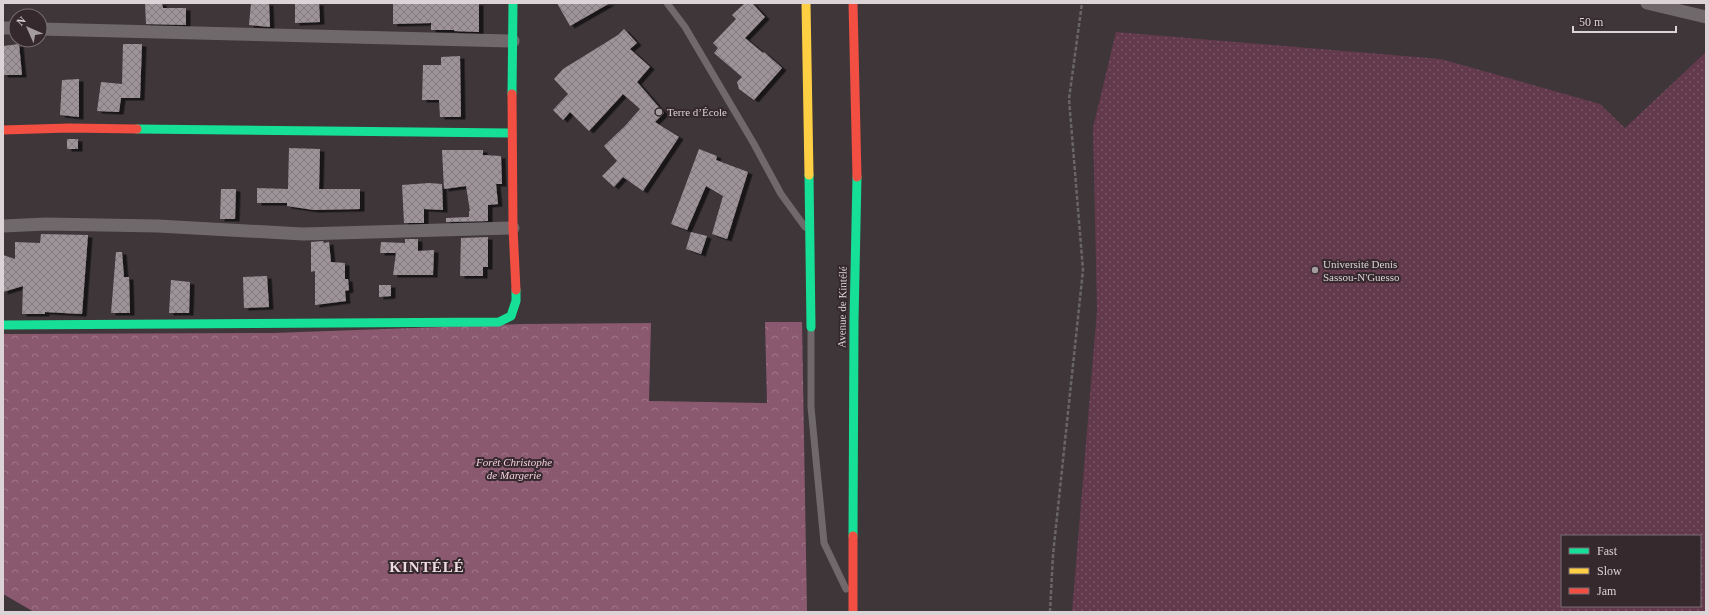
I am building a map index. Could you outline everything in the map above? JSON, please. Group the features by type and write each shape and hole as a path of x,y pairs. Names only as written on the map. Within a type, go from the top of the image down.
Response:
{"street":[{"path":"3,324 499,322 511,316 516,301 513,228 512,133 513,3"},
{"path":"806,3 812,327"},
{"name":"Avenue de Kintélé","path":"853,3 857,148 854,321 853,612"},
{"path":"1647,3 1706,17"},
{"path":"48,29 513,41"},
{"path":"3,130 69,128 512,133"},
{"path":"3,226 46,224 158,226 303,234 513,228"}],"lane":[{"path":"667,3 685,27 782,194 810,233"},
{"path":"812,327 811,407 824,543 853,602"}],"path":[{"path":"1050,612 1053,555 1084,270 1069,99 1082,3"}],"shaded area":[{"name":"Université Denis Sassou-N'Guesso","path":"1116,32 1441,59 1600,104 1625,128 1706,52 1706,612 1072,612 1097,310 1093,128"}],"green space":[{"name":"Forêt Christophe de Margerie","path":"765,322 802,322 807,612 34,612 3,594 3,334 273,333 523,324 651,323 649,401 767,403"}],"building":[{"path":"145,3 162,3 163,8 186,8 186,25 146,24"},
{"path":"251,3 269,3 270,27 249,25"},
{"path":"295,3 319,3 320,22 295,23"},
{"path":"393,3 479,3 479,32 431,30 431,23 393,24"},
{"path":"557,3 610,3 570,26"},
{"path":"745,3 752,3 765,17 745,38 782,68 754,100 739,89 737,82 742,77 714,53 718,48 713,43 736,19 732,15"},
{"path":"624,29 637,43 630,49 650,67 637,82 664,113 655,122 679,137 643,191 623,177 614,187 602,176 617,161 604,146 640,109 623,94 589,131 570,112 563,120 553,110 568,94 554,79 563,69 618,35"},
{"path":"123,44 142,44 140,98 121,98 119,112 97,111 101,82 122,84"},
{"path":"8,45 8,48 19,48 22,75 3,75 3,46"},
{"path":"460,56 461,117 440,117 439,100 422,100 423,65 441,65 441,57"},
{"path":"79,79 79,117 60,115 62,80"},
{"path":"67,139 78,139 78,149 67,149"},
{"path":"289,148 320,149 319,189 360,189 360,209 314,210 287,206 287,203 257,203 257,188 288,189"},
{"path":"699,149 717,156 716,160 748,172 727,239 712,234 723,196 706,186 687,230 671,224"},
{"path":"442,150 483,150 483,155 501,156 502,184 496,184 498,204 488,205 488,221 446,222 446,218 469,217 470,211 466,186 444,189"},
{"path":"429,183 442,184 443,210 424,209 424,223 404,223 402,185"},
{"path":"221,189 236,189 235,219 220,219"},
{"path":"691,232 707,236 701,254 686,249"},
{"path":"41,234 88,235 82,314 45,312 45,314 22,314 23,286 3,292 3,255 15,259 15,242 40,243"},
{"path":"488,237 488,267 483,267 483,276 460,276 461,238"},
{"path":"405,239 418,239 418,251 434,250 433,275 393,275 396,253 380,253 381,242 405,243"},
{"path":"323,241 324,243 329,242 331,262 345,263 345,279 348,279 349,290 345,291 346,301 315,305 315,271 311,272 311,242"},
{"path":"116,252 122,252 124,277 129,277 130,313 111,313"},
{"path":"267,276 269,307 244,308 243,277"},
{"path":"171,280 190,282 189,313 169,313"},
{"path":"379,285 391,285 391,296 379,297"}],"traffic: fast":[{"path":"512,94 513,3"},
{"path":"137,129 512,133"},
{"path":"809,175 811,327"},
{"path":"853,536 854,321 857,177"},
{"path":"3,325 499,322 511,316 516,301 516,290"}],"traffic: slow":[{"path":"806,3 809,175"}],"traffic: jam":[{"path":"853,3 857,177"},
{"path":"512,94 513,228 516,290"},
{"path":"3,130 69,128 137,129"},
{"path":"853,536 853,612"}],"place":[{"name":"Terre d’École","path":"659,112"},
{"name":"Université Denis Sassou-N'Guesso","path":"1315,270"}],"district":[{"name":"KINTÉLÉ","path":"427,567"}]}
